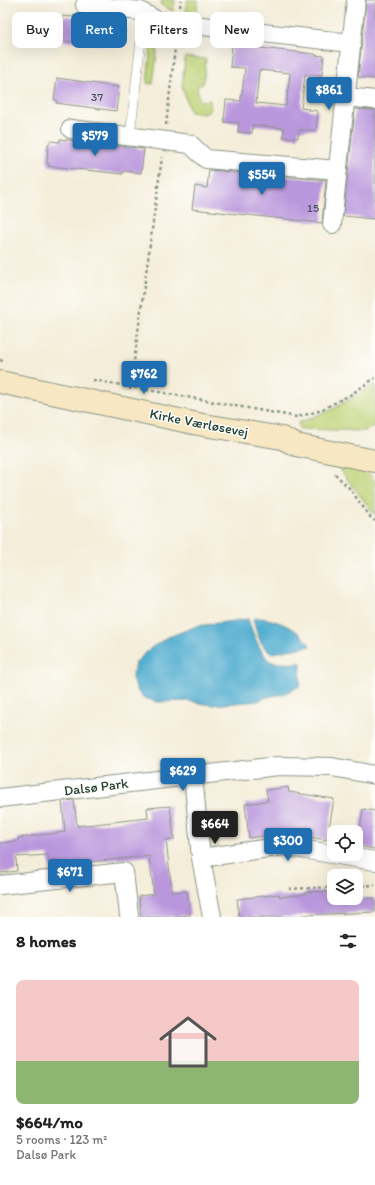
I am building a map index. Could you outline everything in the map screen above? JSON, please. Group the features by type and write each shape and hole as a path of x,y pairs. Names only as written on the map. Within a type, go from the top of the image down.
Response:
{"street":[{"path":"332,224 356,0"},
{"path":"85,5 141,12"},
{"path":"202,26 351,43"},
{"path":"346,97 375,100"},
{"path":"71,129 190,144 206,159 338,170"},
{"name":"Kirke Værløsevej","path":"4,372 126,409 198,424 282,438 296,445 375,461"},
{"name":"Kirke Værløsevej","path":"282,438 299,435 375,446"},
{"name":"Dalsø Park","path":"0,798 278,766 332,767 375,775"},
{"path":"193,776 201,858 212,917"},
{"path":"201,858 283,846 375,861"},
{"path":"0,885 124,872 129,915"}],"lane":[{"path":"130,136 140,48"}],"path":[{"path":"179,12 181,0"},
{"path":"126,409 164,141 175,48"},
{"path":"0,360 4,372"},
{"path":"86,379 297,418 319,412 350,395 375,378"},
{"path":"363,886 375,886"},
{"path":"289,890 327,887"}],"green space":[{"path":"162,0 175,0 173,11 161,5"},
{"path":"187,0 198,0 196,12 189,12 185,10"},
{"path":"151,48 158,48 153,84 147,83"},
{"path":"185,57 206,59 203,84 197,86 200,101 210,100 210,111 204,114 190,112 182,87"},
{"path":"375,384 375,425 365,431 300,429 298,423 333,409"},
{"path":"321,456 361,465 375,481 375,515 337,466"}],"water":[{"path":"255,618 278,622 294,630 306,640 310,646 272,653 261,643 253,620"},
{"path":"248,619 257,643 268,660 279,663 301,663 300,686 283,694 267,697 258,701 212,705 188,701 157,702 142,697 137,690 132,678 135,663 151,648 166,638 197,626"}],"building":[{"path":"366,0 375,0 375,79 358,77"},
{"path":"63,16 71,17 71,42 63,41"},
{"path":"232,48 260,48 324,56 322,75 305,75 301,108 318,111 316,130 299,130 298,138 283,137 284,128 253,125 252,133 238,132 239,123 224,122 226,100 241,101 245,68 230,67","holes":["259,70 290,73 286,106 256,103"]},
{"path":"57,78 119,87 116,111 56,103 57,100 54,100"},
{"path":"355,109 375,110 375,219 343,216"},
{"path":"60,139 144,149 141,173 123,171 123,174 48,166 48,144 50,141 60,142"},
{"path":"209,170 326,180 322,223 192,209 195,186 207,188"},
{"path":"288,787 289,792 334,799 330,825 327,825 327,840 302,836 303,831 249,838 245,804 268,801 266,790"},
{"path":"74,800 77,826 148,818 147,808 170,806 174,839 166,840 172,892 187,891 190,915 141,917 139,896 154,894 149,856 70,864 71,865 50,868 48,855 16,857 17,871 0,873 0,843 18,841 18,838 65,832 62,801"},
{"path":"363,809 375,811 375,849 363,847 363,825 360,825"},
{"path":"327,891 327,905 363,905 363,898 375,898 375,912 302,915 289,917 239,917 237,899 279,894 280,897 306,894 306,892"}]}
